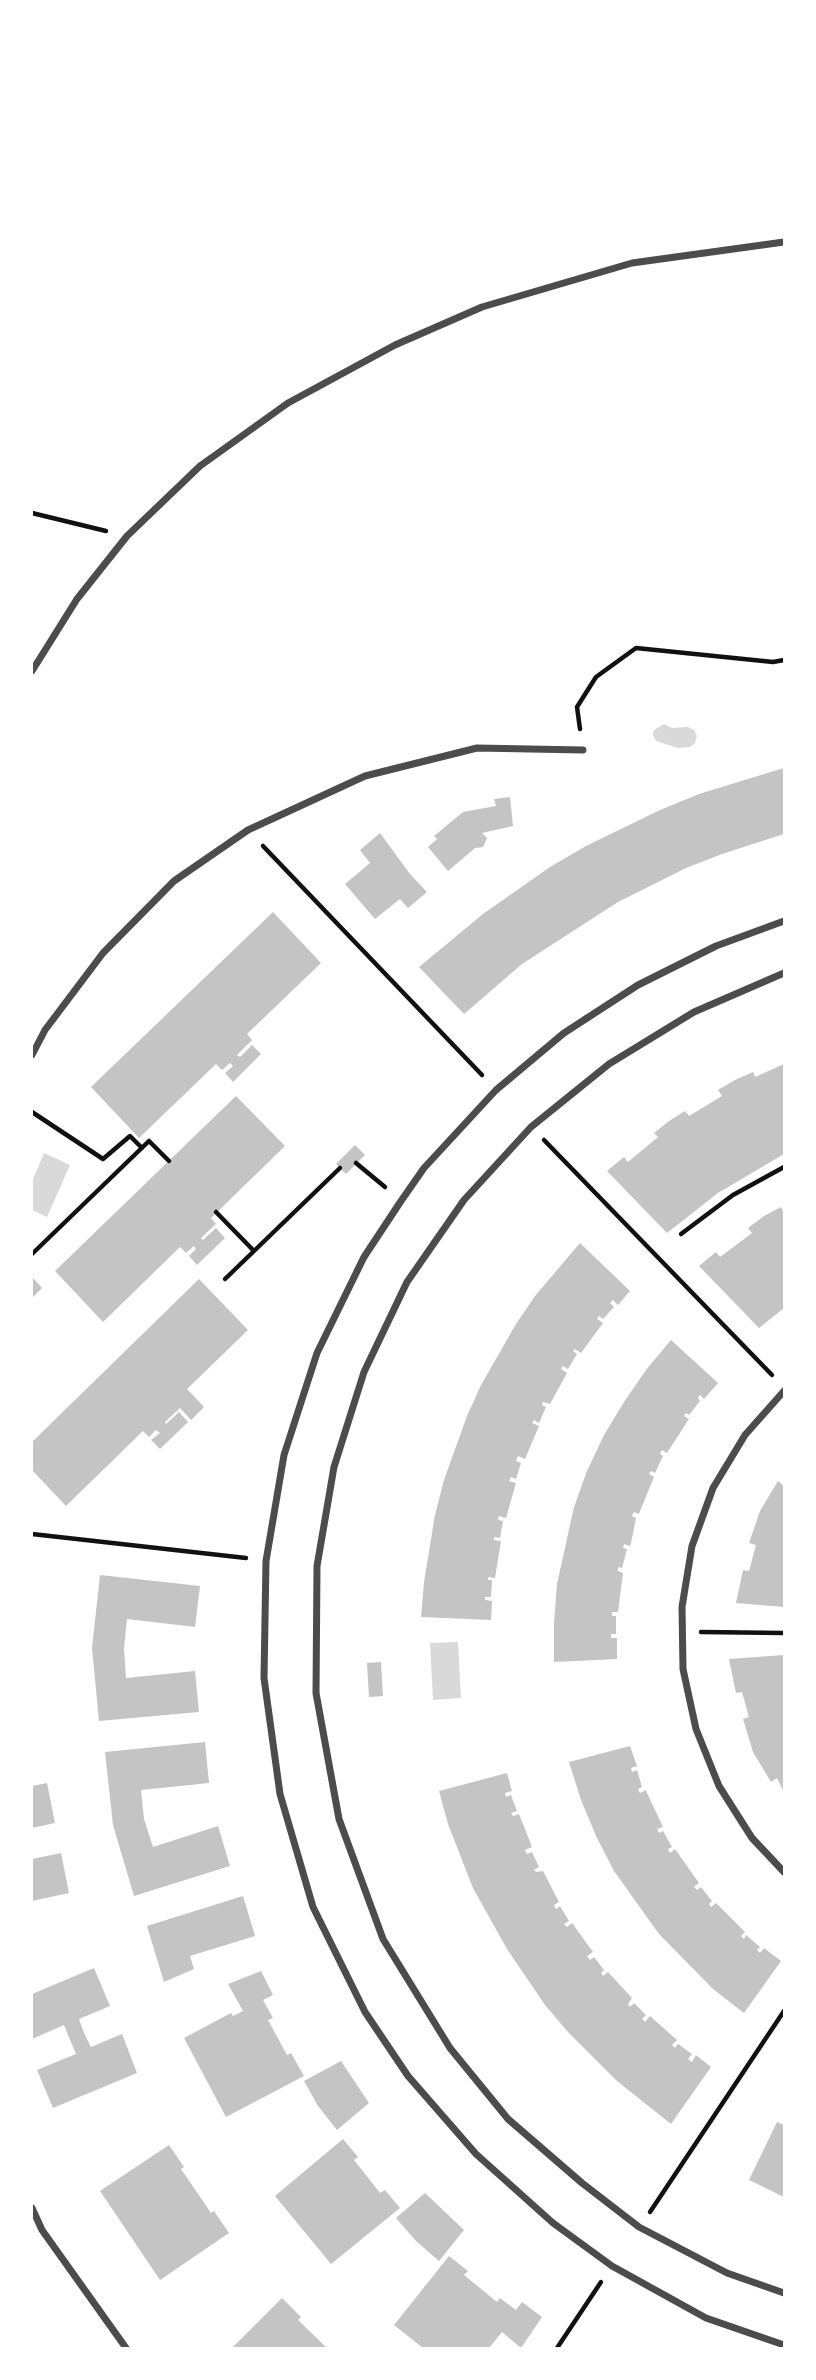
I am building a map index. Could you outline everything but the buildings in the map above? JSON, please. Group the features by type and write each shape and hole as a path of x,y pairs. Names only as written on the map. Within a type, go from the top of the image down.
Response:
{"street":[{"path":"32,671 77,599 127,536 200,466 288,403 407,340 482,307 632,263 785,242"},
{"path":"32,1055 46,1030 103,953 174,881 248,830 365,776 464,751 477,748 583,750"},
{"path":"785,921 716,946 638,985 564,1033 496,1090 424,1168 364,1257 317,1353 284,1455 266,1561 264,1678 279,1794 313,1907 365,2012 408,2076 476,2154 553,2223 612,2266 706,2318 785,2345"},
{"path":"785,973 694,1012 609,1064 541,1119 464,1200 407,1282 364,1372 334,1467 317,1566 316,1693 339,1819 383,1939 450,2048 508,2119 582,2183 639,2227 727,2273 785,2293"},
{"path":"785,1391 745,1435 713,1488 692,1546 682,1607 683,1669 696,1729 719,1787 752,1838 785,1872"},
{"path":"32,2208 42,2230 125,2348"}],"path":[{"path":"32,513 127,536"},
{"path":"583,750 577,707 596,677 636,648 774,662 785,660"},
{"path":"32,1112 103,1159 130,1136 142,1148"},
{"path":"32,1254 149,1141 169,1161"},
{"path":"356,1163 401,1202"},
{"path":"681,1234 733,1195 785,1167"},
{"path":"225,1279 340,1168"},
{"path":"216,1212 254,1251"},
{"path":"32,1534 266,1561"},
{"path":"682,1631 785,1633"},
{"path":"672,2182 785,2011"},
{"path":"557,2348 584,2308"}],"shaded area":[{"path":"664,724 672,728 688,727 694,730 697,736 695,743 690,747 678,748 656,741 654,730"},
{"path":"44,1153 70,1165 47,1217 32,1210 32,1182"},
{"path":"458,1642 461,1698 433,1700 430,1643"}]}
